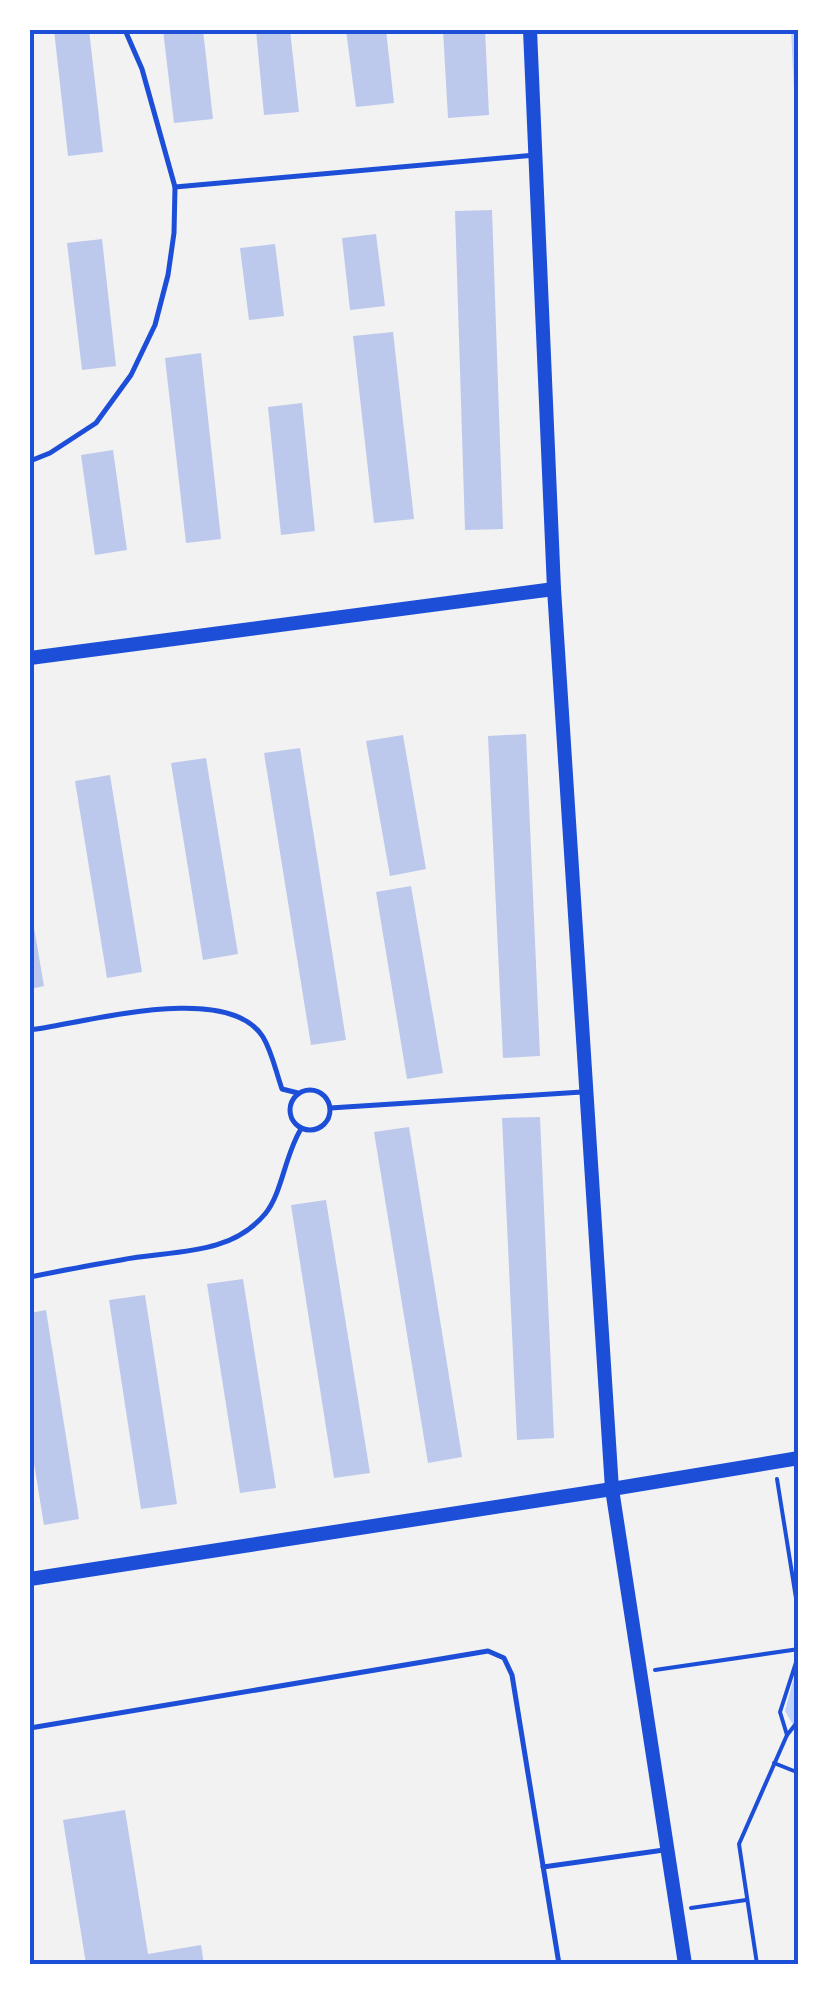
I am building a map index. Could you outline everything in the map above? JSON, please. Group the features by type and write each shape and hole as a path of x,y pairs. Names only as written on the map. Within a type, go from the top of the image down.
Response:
{"street":[{"path":"530,30 554,589 612,1489 685,1964"},
{"path":"30,658 554,589"},
{"path":"30,1579 799,1458"}],"lane":[{"path":"30,460 96,423 131,375 155,325 168,275 174,233 174,187 142,70 126,30"},
{"path":"174,187 536,154"},
{"path":"30,1030 144,1010 190,1006 214,1010 241,1019 262,1035 282,1088 298,1093 318,1091 326,1098 330,1108 322,1127 312,1131 293,1122 289,1112 298,1093"},
{"path":"330,1108 586,1092"},
{"path":"30,1277 123,1259 182,1254 244,1234 268,1211 301,1129"},
{"path":"30,1728 488,1650 504,1658 512,1675 559,1964"},
{"path":"543,1867 667,1850"}],"path":[{"path":"774,1462 799,1617"},
{"path":"640,1672 799,1651 780,1712 786,1735"},
{"path":"757,1964 739,1844 786,1735 799,1720"},
{"path":"774,1764 799,1773"},
{"path":"676,1910 748,1900"}],"water":[{"path":"791,30 799,30 799,193"},
{"path":"799,1665 799,1735 785,1711"}],"building":[{"path":"54,30 89,30 103,152 68,156"},
{"path":"163,30 203,30 213,119 174,123"},
{"path":"256,30 290,30 299,112 264,115"},
{"path":"346,30 386,30 394,103 356,107"},
{"path":"443,30 485,30 489,115 448,118"},
{"path":"492,210 503,529 465,530 455,211"},
{"path":"376,234 385,306 350,310 342,238"},
{"path":"102,239 116,366 82,370 67,243"},
{"path":"275,244 284,316 249,320 240,248"},
{"path":"393,332 414,519 374,523 353,336"},
{"path":"201,353 221,539 186,543 165,358"},
{"path":"302,403 315,531 281,535 268,407"},
{"path":"113,450 127,550 95,555 81,455"},
{"path":"526,734 540,1056 503,1058 488,736"},
{"path":"403,735 426,869 390,876 366,741"},
{"path":"300,748 346,1040 311,1045 264,753"},
{"path":"206,758 238,954 203,960 171,763"},
{"path":"110,775 142,972 107,978 75,781"},
{"path":"411,886 443,1073 407,1079 376,892"},
{"path":"30,916 44,986 30,989"},
{"path":"540,1117 554,1438 517,1440 502,1118"},
{"path":"409,1127 462,1457 428,1463 374,1132"},
{"path":"326,1200 370,1473 334,1478 291,1205"},
{"path":"243,1279 276,1488 240,1493 207,1284"},
{"path":"145,1295 177,1504 141,1509 109,1300"},
{"path":"46,1310 79,1519 44,1525 30,1439 30,1313"},
{"path":"125,1810 148,1954 201,1945 204,1964 86,1964 63,1820"}]}
